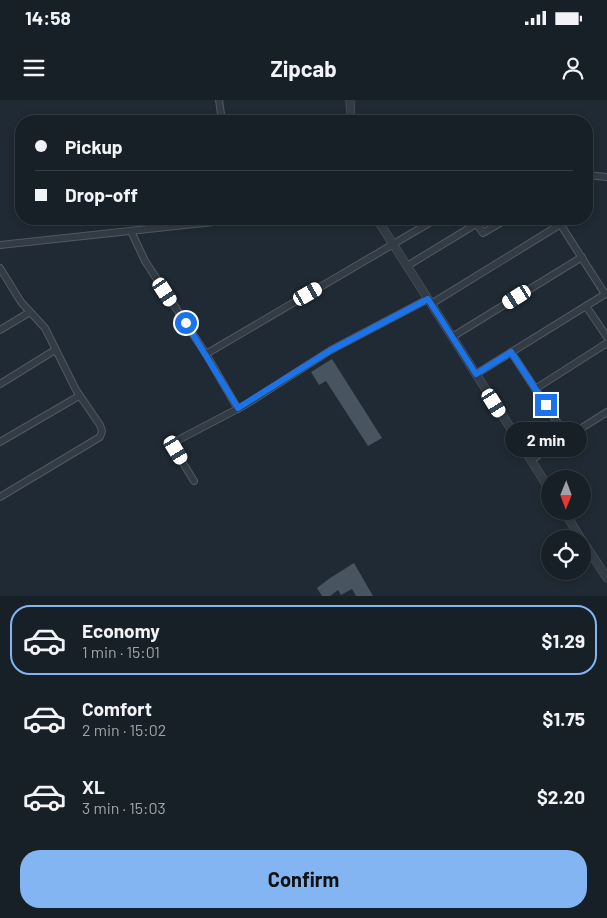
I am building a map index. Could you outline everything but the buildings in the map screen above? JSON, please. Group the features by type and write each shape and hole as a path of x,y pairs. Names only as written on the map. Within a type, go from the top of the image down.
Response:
{"street":[{"path":"219,100 221,115"},
{"path":"350,100 351,115"},
{"path":"593,176 607,177"},
{"path":"0,245 178,225"},
{"path":"381,225 541,476"},
{"path":"206,354 426,225"},
{"path":"407,266 470,225"},
{"path":"477,225 483,233 497,225"},
{"path":"194,481 176,450 176,442 238,408 331,350 429,301 554,225"},
{"path":"476,374 606,293 561,225"},
{"path":"131,230 145,261 206,354 238,408"},
{"path":"452,338 582,257"},
{"path":"0,268 21,302 42,324 79,396 100,425 102,431 100,437 0,497"},
{"path":"586,306 607,338"},
{"path":"0,330 30,312"},
{"path":"536,389 607,343"},
{"path":"0,384 55,350"},
{"path":"511,352 567,437"},
{"path":"0,442 79,396"},
{"path":"531,460 607,412"},
{"path":"591,554 607,578"}],"route":[{"path":"186,323 238,408 331,350 428,299 476,374 511,352 546,405"}]}
